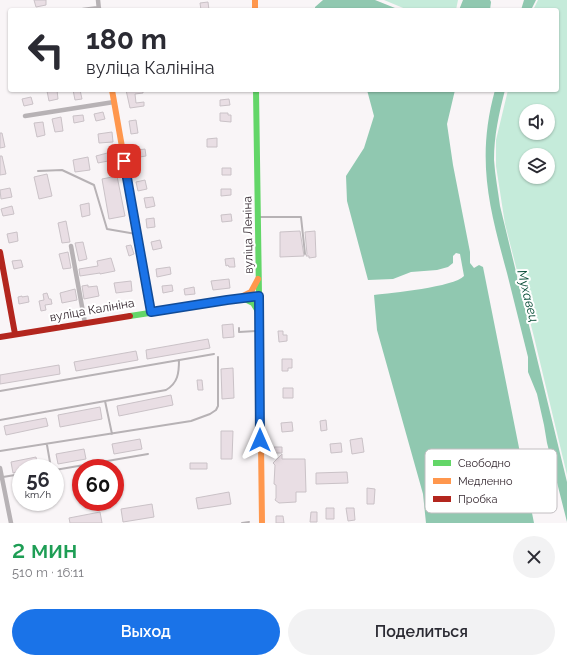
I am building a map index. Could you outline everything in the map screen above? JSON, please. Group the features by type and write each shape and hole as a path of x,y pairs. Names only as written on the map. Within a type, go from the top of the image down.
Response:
{"street":[{"path":"112,92 151,312"},
{"name":"вуліца Леніна","path":"256,92 262,523"},
{"path":"25,116 114,102"},
{"path":"70,246 85,323"},
{"path":"0,252 15,334"},
{"path":"237,298 251,292 258,281 259,276"},
{"name":"вуліца Калініна","path":"0,337 237,298 259,296"},
{"path":"237,298 251,301 256,306 259,314"},
{"path":"0,468 11,523"}],"lane":[{"path":"38,171 62,170 94,185 107,229 137,234"},
{"path":"258,217 301,217 304,254"},
{"path":"239,328 239,332 260,331"},
{"path":"0,391 214,354"},
{"path":"0,451 47,445 202,418 216,410 218,406 218,357"},
{"path":"0,420 166,390 174,384 177,378 179,360"},
{"path":"105,401 112,434"},
{"path":"47,445 49,459"},
{"path":"64,468 148,454"},
{"path":"2,477 12,475"},
{"path":"242,523 249,522"}],"shaded area":[{"path":"323,0 375,0 395,8 315,8"},
{"path":"384,0 458,0 456,8 403,8"},
{"path":"463,0 490,0 491,2 490,8 460,8"},
{"path":"524,0 536,0 532,8 522,8"},
{"path":"538,0 567,0 567,475 505,224 496,166 496,140 508,92 559,92 559,8 534,8"},
{"path":"368,92 455,92 447,124 453,165 470,252 470,263 474,268 479,265 483,267 519,449 425,449 425,513 532,513 534,523 426,523 423,494 377,330 374,295 436,286 458,280 464,276 460,254 456,253 453,256 453,263 448,267 437,270 411,272 393,279 368,280 347,201 346,176 364,148 374,116"},
{"path":"495,92 505,92 497,125 494,166 500,206 567,482 567,522 557,482 557,449 549,449 537,394 528,372 528,357 490,204 486,161 486,138 489,115"}],"building":[{"path":"34,0 46,0 46,5 36,7"},
{"path":"208,2 209,8 201,8 200,3"},
{"path":"47,92 57,92 58,99 49,101"},
{"path":"73,92 80,92 82,99 75,100"},
{"path":"126,92 143,92 135,94 136,103 144,102 144,106 130,108"},
{"path":"31,97 33,104 24,106 22,99"},
{"path":"229,99 230,105 220,106 220,100"},
{"path":"103,112 105,119 96,121 94,114"},
{"path":"220,113 228,113 228,115 231,115 231,122 220,121"},
{"path":"83,115 84,121 74,123 73,116"},
{"path":"61,117 63,131 55,132 52,119"},
{"path":"136,120 138,133 131,134 129,121"},
{"path":"43,122 45,135 37,137 34,123"},
{"path":"112,132 113,142 99,143 98,134"},
{"path":"0,133 2,133 5,147 0,148"},
{"path":"217,138 217,147 207,147 207,139"},
{"path":"145,149 146,156 133,158 132,151"},
{"path":"111,152 113,160 98,163 96,156"},
{"path":"0,156 2,156 6,174 0,175"},
{"path":"88,157 90,170 75,172 73,160"},
{"path":"222,168 231,168 231,175 222,175"},
{"path":"47,174 52,196 39,199 34,177"},
{"path":"117,176 125,216 109,219 102,179"},
{"path":"145,180 147,189 138,191 136,182"},
{"path":"10,188 12,197 1,199 0,190"},
{"path":"221,189 231,189 231,195 221,196"},
{"path":"153,197 155,206 146,208 144,198"},
{"path":"89,203 90,215 82,217 80,205"},
{"path":"12,206 14,214 3,216 1,209"},
{"path":"231,214 232,221 222,222 221,215"},
{"path":"154,218 155,227 147,228 146,219"},
{"path":"66,221 70,242 62,243 58,223"},
{"path":"300,231 304,256 280,257 280,232"},
{"path":"315,231 316,257 309,258 309,256 306,256 305,232"},
{"path":"17,232 18,241 9,243 7,234"},
{"path":"160,240 162,248 153,250 151,242"},
{"path":"83,242 87,259 79,261 75,243"},
{"path":"131,245 134,254 129,256 126,246"},
{"path":"68,252 71,268 63,269 59,254"},
{"path":"111,258 115,271 80,276 79,269 98,266 97,261"},
{"path":"234,258 235,267 229,267 228,265 226,266 225,259"},
{"path":"21,260 23,267 14,269 12,261"},
{"path":"170,267 171,274 157,277 156,269"},
{"path":"229,279 230,288 213,290 211,281"},
{"path":"131,281 132,291 116,293 114,283"},
{"path":"88,285 88,287 97,286 99,296 84,299 82,286"},
{"path":"172,285 173,291 163,293 162,286"},
{"path":"194,287 195,294 185,295 184,289"},
{"path":"75,289 77,300 62,303 60,293"},
{"path":"47,293 52,304 45,305 46,310 41,311 39,301 44,300 43,294"},
{"path":"28,296 29,302 19,304 18,297"},
{"path":"233,324 234,337 223,338 222,325"},
{"path":"278,331 283,331 283,335 287,335 287,341 279,342"},
{"path":"208,339 210,348 147,359 146,350"},
{"path":"136,351 138,360 76,371 74,362"},
{"path":"282,359 292,359 292,368 288,368 288,371 282,371"},
{"path":"59,365 60,374 0,384 0,375"},
{"path":"233,368 234,398 222,399 221,369"},
{"path":"197,380 202,380 203,390 198,390"},
{"path":"283,388 293,388 293,398 283,398"},
{"path":"171,395 173,405 119,416 117,406"},
{"path":"100,407 102,419 60,427 58,415"},
{"path":"46,418 48,426 6,435 4,426"},
{"path":"326,420 327,430 321,431 320,421"},
{"path":"292,422 293,431 282,432 281,423"},
{"path":"221,431 233,431 232,459 221,459"},
{"path":"362,438 364,452 352,454 350,440"},
{"path":"140,439 142,449 114,454 112,444"},
{"path":"341,443 342,452 331,453 330,444"},
{"path":"274,447 282,447 282,453 274,453"},
{"path":"84,449 86,459 72,459 72,462 64,463 64,459 57,459 56,454"},
{"path":"282,454 282,459 305,459 306,492 296,492 296,502 279,503 275,500 275,465 273,463"},
{"path":"36,457 36,459 26,459"},
{"path":"190,463 207,463 207,469 190,469"},
{"path":"347,472 348,483 316,484 316,473"},
{"path":"367,488 375,489 374,504 367,504"},
{"path":"229,492 231,504 198,509 196,498"},
{"path":"152,504 154,517 123,522 121,511 124,511 124,509"},
{"path":"326,508 334,508 334,519 326,519"},
{"path":"346,508 354,508 355,520 348,521"},
{"path":"100,512 102,523 70,523 69,518"},
{"path":"311,512 317,512 317,522 310,522"},
{"path":"276,516 283,516 284,523 276,523"}],"traffic: fast":[{"path":"256,92 260,363"},
{"path":"130,316 259,296"},
{"path":"245,299 253,303 259,313"}],"traffic: slow":[{"path":"255,0 255,8"},
{"path":"112,92 151,312"},
{"path":"243,296 251,292 258,279"},
{"path":"260,363 262,523"}],"traffic: jam":[{"path":"0,252 15,334"},
{"path":"0,337 130,316"}],"route":[{"path":"124,161 151,312 259,296 260,440"}],"water label":[{"name":"Мухавец","path":"528,296"}]}
